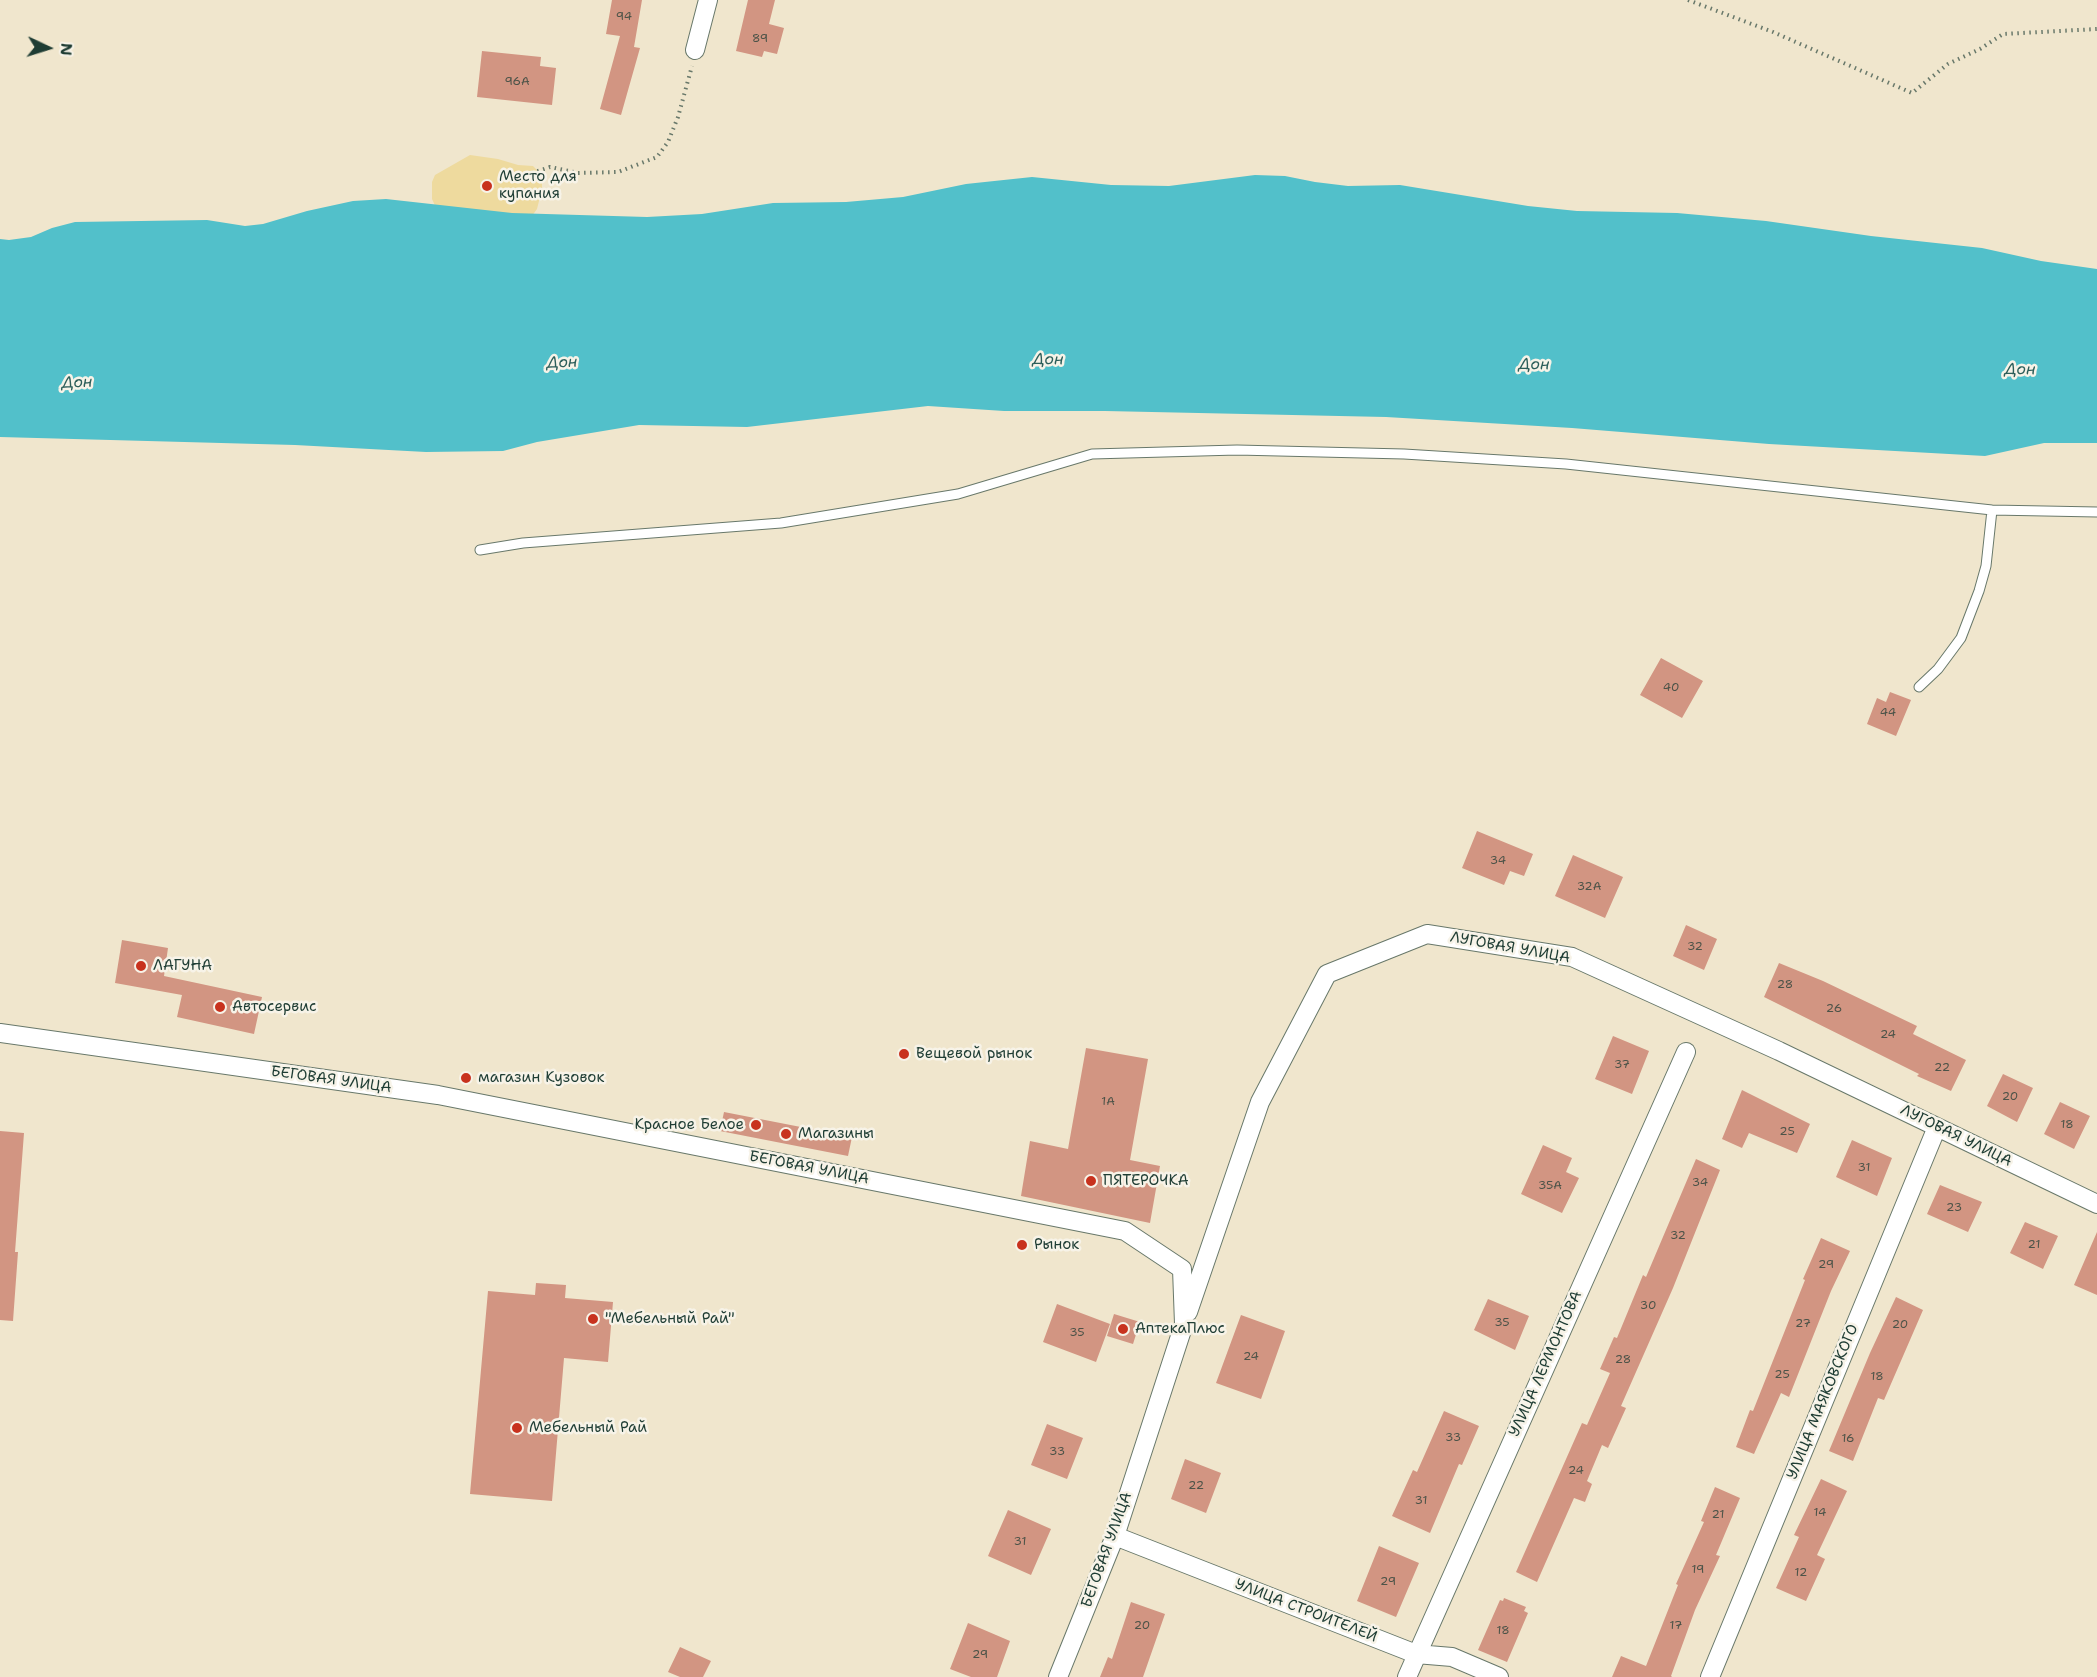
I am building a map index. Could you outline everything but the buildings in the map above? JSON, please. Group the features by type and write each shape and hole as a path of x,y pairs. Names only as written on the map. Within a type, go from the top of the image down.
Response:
{"street":[{"path":"695,50 708,0"},
{"name":"ЛУГОВАЯ УЛИЦА","path":"1184,1323 1260,1102 1328,974 1427,934 1572,957 1779,1051 2097,1204"},
{"name":"БЕГОВАЯ УЛИЦА","path":"0,1032 438,1095 1125,1231 1182,1269 1184,1323 1115,1536 1058,1677"},
{"name":"УЛИЦА ЛЕРМОНТОВА","path":"1407,1677 1686,1052"},
{"name":"УЛИЦА МАЯКОВСКОГО","path":"1710,1677 1937,1127"},
{"name":"УЛИЦА СТРОИТЕЛЕЙ","path":"1115,1536 1416,1654 1452,1657 1499,1677"}],"lane":[{"path":"480,550 523,543 781,523 958,494 1092,454 1237,450 1404,454 1566,464 1992,510 2097,512"},
{"path":"1919,687 1938,669 1961,638 1986,566 1992,510"}],"path":[{"path":"1688,0 1773,32 1912,93 1948,64 1980,49 2003,34 2097,29"},
{"path":"526,175 550,167 578,173 618,172 657,157 668,142 678,117 695,50"}],"sand":[{"name":"Место для купания","path":"470,155 533,166 542,175 542,189 537,209 529,220 438,212 432,199 432,182 435,175"}],"water":[{"name":"Дон","path":"1255,175 1285,176 1348,186 1400,185 1528,206 1577,211 1677,213 1766,221 1871,236 1982,248 2041,261 2097,269 2097,443 2044,443 1985,456 1769,444 1572,428 1386,417 1004,411 928,406 747,427 639,425 537,442 503,451 426,452 295,445 0,437 0,239 31,237 75,222 207,220 245,226 263,224 353,201 386,199 512,213 647,217 702,214 773,203 846,202 903,197 966,184 1032,177 1111,185 1169,186"}],"place":[{"name":"Место для купания","path":"487,186"},
{"name":"ЛАГУНА","path":"141,966"},
{"name":"Автосервис","path":"220,1007"},
{"name":"Вещевой рынок","path":"904,1054"},
{"name":"магазин Кузовок","path":"466,1078"},
{"name":"Красное Белое","path":"756,1125"},
{"name":"Магазины","path":"786,1134"},
{"name":"ПЯТЕРОЧКА","path":"1091,1181"},
{"name":"Рынок","path":"1022,1245"},
{"name":"\"Мебельный Рай\"","path":"593,1319"},
{"name":"АптекаПлюс","path":"1123,1329"},
{"name":"Мебельный Рай","path":"517,1428"}]}
